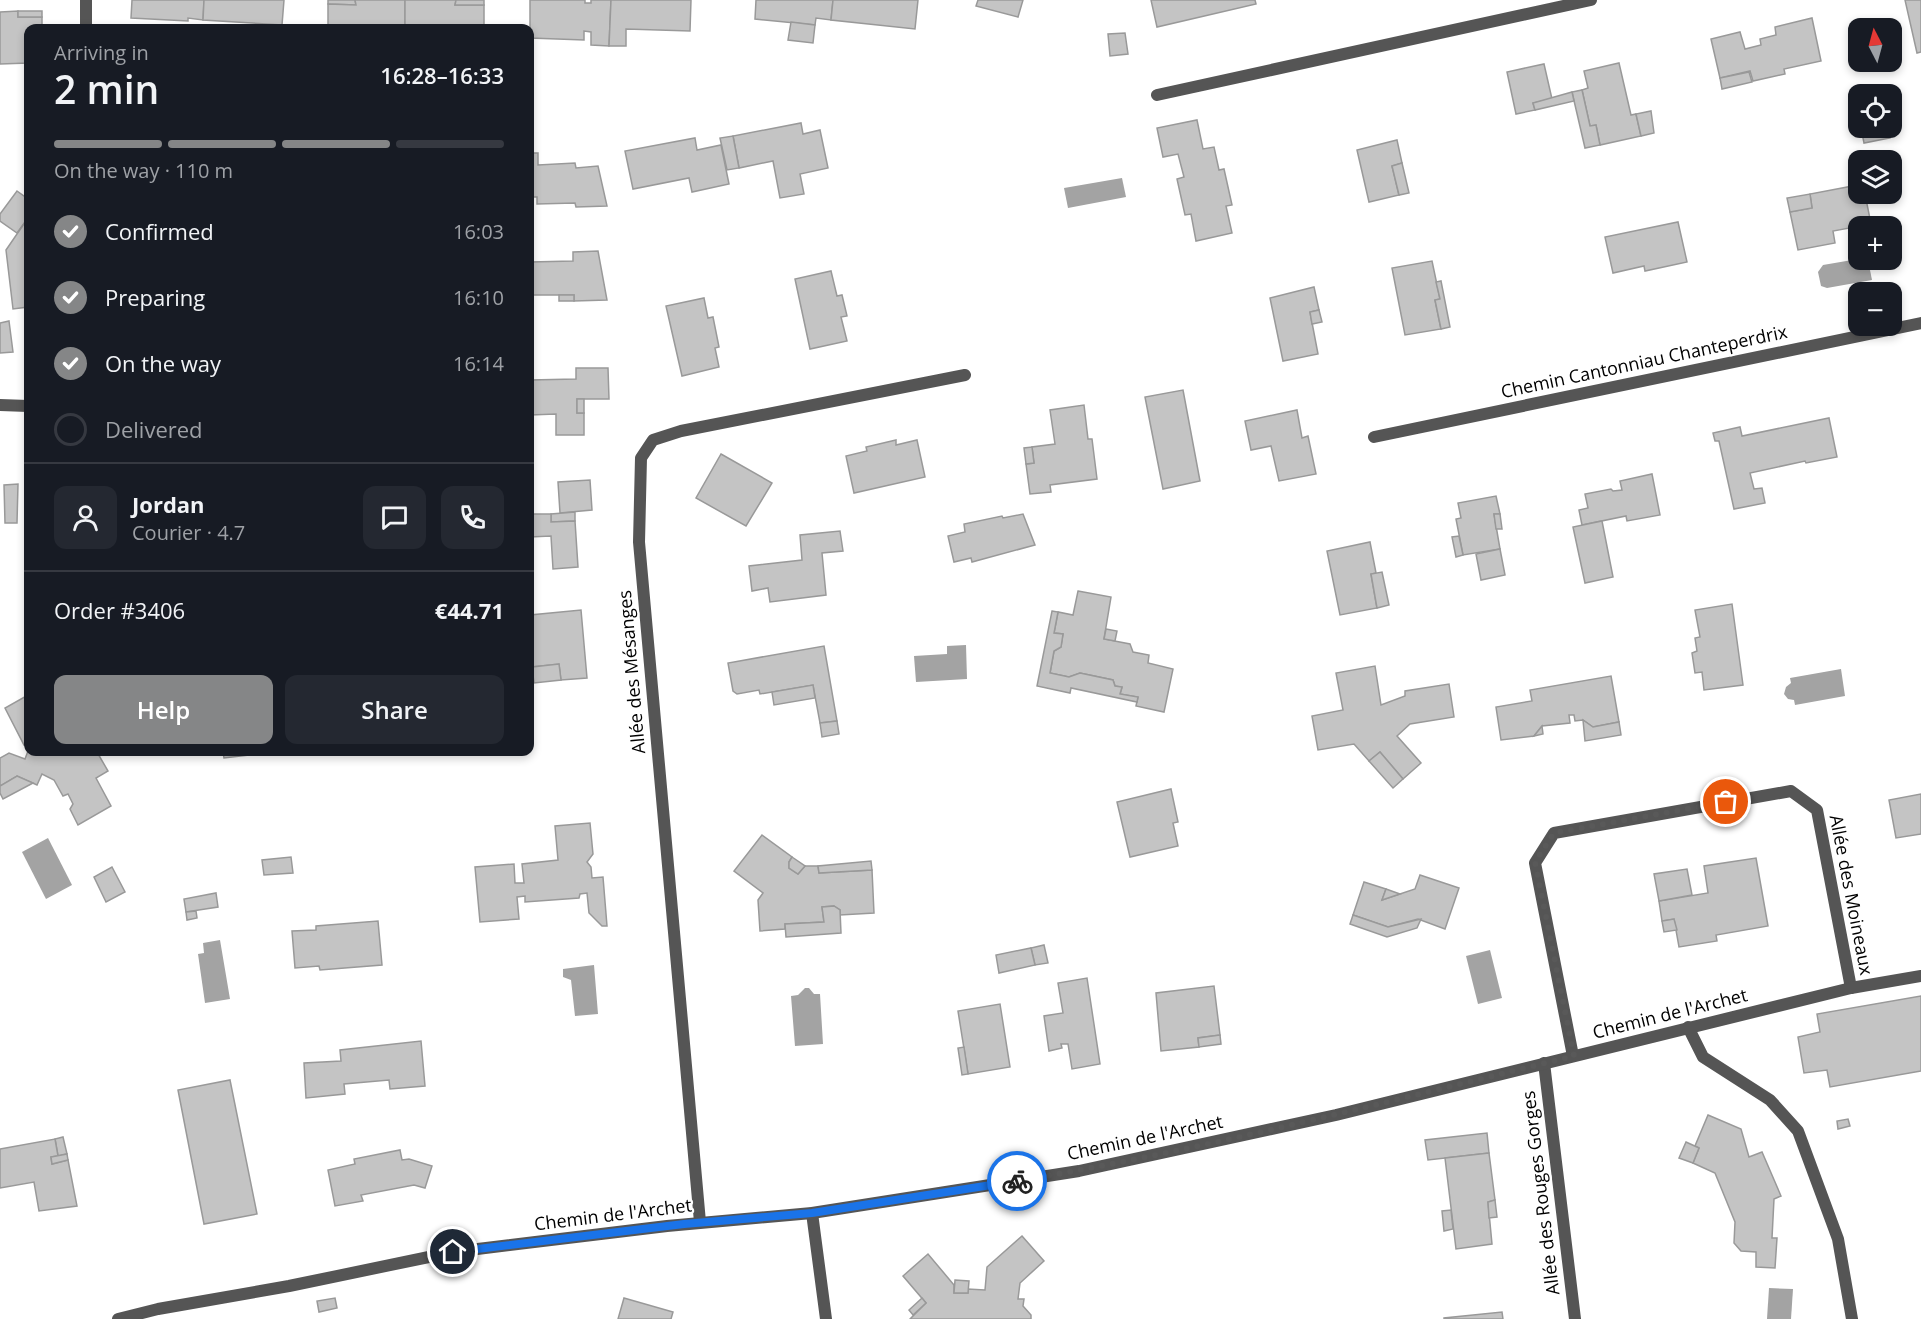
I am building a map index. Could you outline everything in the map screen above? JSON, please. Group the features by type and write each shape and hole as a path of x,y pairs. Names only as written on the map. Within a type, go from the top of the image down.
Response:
{"street":[{"path":"86,0 86,24"},
{"path":"1157,95 1591,0"},
{"name":"Chemin Cantonniau Chanteperdrix","path":"1374,436 1921,323"},
{"name":"Allée des Mésanges","path":"700,1222 639,542 641,458 653,440 681,431 965,375"},
{"path":"0,405 24,406"},
{"name":"Allée des Moineaux","path":"1574,1056 1535,862 1554,833 1791,791 1817,810 1851,988"},
{"name":"Chemin de l'Archet","path":"118,1319 158,1309 289,1286 453,1252 700,1222 812,1213 1079,1171 1336,1115 1851,988 1921,976"},
{"path":"1688,1027 1703,1058 1770,1100 1798,1131 1838,1239 1851,1319"},
{"name":"Allée des Rouges Gorges","path":"1544,1063 1575,1319"},
{"path":"812,1213 826,1319"}],"shaded area":[{"path":"1122,178 1126,197 1068,208 1064,188"},
{"path":"1848,261 1848,270 1870,270 1872,280 1848,282 1848,284 1827,288 1821,286 1818,272 1823,265"},
{"path":"966,645 967,679 916,682 914,656 947,654 947,646"},
{"path":"1841,669 1845,696 1795,705 1794,700 1788,699 1784,694 1786,687 1791,683 1790,678"},
{"path":"48,838 72,885 46,899 22,852"},
{"path":"220,940 230,999 205,1003 198,954 204,953 203,943"},
{"path":"1490,950 1502,998 1478,1004 1466,956"},
{"path":"594,965 598,1014 575,1016 571,980 563,977 563,969"},
{"path":"805,988 809,988 814,994 820,994 823,1044 795,1046 791,996 798,995"},
{"path":"1769,1288 1793,1289 1791,1319 1767,1319"}],"building":[{"path":"132,0 204,0 203,20 131,18"},
{"path":"204,0 284,0 282,24 203,20"},
{"path":"328,0 355,0 356,5 328,4"},
{"path":"355,0 405,0 405,24 328,24 328,4 356,5"},
{"path":"405,0 456,0 455,5 484,5 484,24 405,24"},
{"path":"456,0 484,0 484,5 455,5"},
{"path":"530,0 585,0 585,3 591,3 591,0 611,0 609,46 591,45 591,32 584,31 584,40 534,38 534,24 530,24"},
{"path":"611,0 691,0 690,31 626,29 626,46 609,46"},
{"path":"756,0 833,0 831,20 816,18 815,25 755,19"},
{"path":"833,0 918,0 915,29 831,20"},
{"path":"978,0 1023,0 1018,17 976,6"},
{"path":"1151,0 1255,0 1256,4 1157,27"},
{"path":"1905,0 1921,0 1921,52 1917,53"},
{"path":"18,11 18,17 42,17 42,24 24,24 24,63 0,64 0,12"},
{"path":"18,11 42,11 42,17 18,17"},
{"path":"1812,18 1821,61 1784,69 1785,74 1753,81 1750,71 1720,78 1711,39 1740,32 1745,49 1761,45 1760,39 1776,35 1775,27"},
{"path":"791,22 815,25 813,43 788,40"},
{"path":"1125,33 1128,54 1110,56 1108,34"},
{"path":"1619,63 1631,115 1636,114 1641,136 1600,145 1596,125 1590,126 1582,90 1588,88 1584,71"},
{"path":"1544,64 1552,99 1533,103 1535,110 1516,114 1507,72"},
{"path":"1749,72 1752,82 1722,89 1720,78"},
{"path":"1582,90 1590,126 1596,125 1600,145 1585,148 1572,92"},
{"path":"1572,92 1574,101 1535,110 1533,103"},
{"path":"1651,111 1654,133 1641,136 1636,114"},
{"path":"1197,120 1203,149 1214,147 1219,170 1224,169 1232,205 1226,206 1232,233 1196,241 1191,214 1185,215 1177,179 1184,177 1178,154 1163,157 1157,128"},
{"path":"801,123 803,134 820,130 828,168 800,174 804,194 780,198 773,161 739,168 733,136"},
{"path":"733,136 739,168 727,170 720,138"},
{"path":"695,138 697,150 721,145 729,184 692,192 689,178 633,189 625,151"},
{"path":"1863,138 1890,138 1864,143"},
{"path":"1397,140 1402,163 1392,166 1399,195 1369,202 1357,150"},
{"path":"534,153 538,153 538,165 575,163 576,168 598,166 607,206 576,207 575,203 537,204 537,197 534,197"},
{"path":"1402,163 1409,193 1399,195 1392,166"},
{"path":"1848,187 1848,204 1867,204 1869,216 1848,216 1848,228 1833,231 1835,243 1798,250 1790,212 1812,208 1810,194"},
{"path":"17,191 24,196 24,223 17,233 0,221 0,214"},
{"path":"1810,194 1812,208 1790,212 1787,198"},
{"path":"1678,222 1687,262 1645,271 1644,266 1613,273 1605,237"},
{"path":"24,224 24,308 13,309 6,250"},
{"path":"598,251 607,300 574,301 574,295 534,295 534,262 573,261 573,252"},
{"path":"1432,261 1440,299 1435,300 1441,329 1405,335 1392,268"},
{"path":"831,271 837,296 842,295 847,316 841,317 847,341 810,349 795,279"},
{"path":"1441,281 1450,327 1441,329 1435,300 1440,299 1436,282"},
{"path":"1314,287 1319,310 1310,312 1318,354 1283,361 1270,298"},
{"path":"559,295 574,295 574,301 559,301"},
{"path":"704,298 708,318 713,317 719,347 715,348 719,367 682,376 666,306"},
{"path":"1319,310 1322,322 1312,324 1310,312"},
{"path":"9,321 13,352 0,353 0,323"},
{"path":"576,368 608,368 609,399 577,399 577,413 584,413 584,435 556,435 556,414 534,415 534,380 576,379"},
{"path":"1183,390 1200,481 1163,489 1145,397"},
{"path":"577,399 584,399 584,413 577,413"},
{"path":"1084,405 1088,439 1092,439 1097,479 1050,485 1051,492 1030,494 1026,464 1034,463 1032,447 1055,444 1050,410"},
{"path":"1297,410 1302,438 1308,436 1316,474 1279,481 1271,446 1251,450 1245,421"},
{"path":"1829,418 1837,457 1806,463 1805,461 1750,473 1754,489 1762,488 1765,503 1734,509 1719,441 1715,441 1713,433 1740,427 1742,436"},
{"path":"896,440 896,445 917,440 925,477 854,493 846,456 867,451 866,447"},
{"path":"1032,447 1034,463 1026,464 1024,448"},
{"path":"721,454 772,483 746,526 696,498"},
{"path":"1652,474 1660,515 1627,521 1626,516 1582,525 1579,510 1588,508 1585,494 1611,489 1613,491 1622,490 1620,481"},
{"path":"590,480 592,510 560,513 558,482"},
{"path":"18,484 17,523 5,523 4,485"},
{"path":"1496,496 1500,514 1494,514 1500,549 1463,555 1456,519 1461,518 1458,503"},
{"path":"575,512 575,521 551,522 551,514"},
{"path":"534,514 551,514 551,522 575,521 578,567 553,569 551,536 534,537"},
{"path":"1023,514 1035,545 972,562 971,558 954,562 948,536 965,532 964,524"},
{"path":"1494,514 1500,514 1502,529 1496,529"},
{"path":"1602,521 1613,577 1585,583 1573,527"},
{"path":"840,531 843,551 822,553 826,595 770,602 768,588 752,591 749,566 802,560 800,535"},
{"path":"1459,536 1463,555 1456,557 1452,537"},
{"path":"1370,542 1376,573 1371,574 1377,608 1340,615 1327,551"},
{"path":"1500,549 1505,575 1481,580 1476,554"},
{"path":"1382,572 1389,605 1377,608 1371,574"},
{"path":"1078,591 1111,597 1104,639 1130,644 1133,652 1149,655 1148,663 1173,669 1164,712 1136,706 1138,697 1120,694 1122,687 1115,686 1113,680 1080,673 1069,677 1050,673 1054,651 1061,647 1063,634 1054,633 1058,612 1073,615"},
{"path":"1732,604 1743,685 1704,690 1702,672 1695,673 1692,653 1697,651 1695,638 1700,637 1695,610"},
{"path":"581,610 587,678 561,680 559,664 534,667 534,615"},
{"path":"1052,611 1058,612 1054,633 1063,634 1061,647 1054,651 1050,673 1069,677 1080,673 1113,680 1115,686 1122,687 1120,694 1138,697 1137,702 1071,688 1070,693 1037,686"},
{"path":"1106,629 1117,631 1115,641 1104,639"},
{"path":"824,646 837,721 820,723 813,685 760,694 759,690 737,694 733,691 728,663"},
{"path":"559,664 561,680 534,683 534,667"},
{"path":"1375,666 1381,705 1405,696 1405,691 1449,684 1454,717 1410,724 1397,736 1421,763 1403,779 1380,752 1369,761 1354,744 1318,750 1312,716 1343,710 1336,673"},
{"path":"1611,676 1619,722 1593,727 1583,720 1575,721 1574,715 1569,715 1570,723 1542,726 1534,736 1501,740 1496,707 1532,701 1530,690"},
{"path":"813,685 815,698 774,705 772,692"},
{"path":"24,697 24,745 5,708"},
{"path":"1583,720 1593,727 1619,722 1621,735 1585,741"},
{"path":"837,721 839,734 822,737 820,723"},
{"path":"1542,726 1543,734 1534,736"},
{"path":"1380,752 1403,779 1393,788 1369,761"},
{"path":"9,753 25,759 26,756 99,756 108,771 96,778 111,806 78,825 70,809 73,804 68,794 63,796 54,780 42,774 37,785 17,776 0,786 0,758"},
{"path":"17,776 33,783 3,799 0,786"},
{"path":"1171,789 1178,822 1173,823 1178,846 1130,857 1117,802"},
{"path":"1921,794 1921,834 1896,838 1889,800"},
{"path":"590,823 593,854 587,862 591,867 592,878 603,877 607,926 602,926 589,913 587,893 580,894 579,898 525,902 525,896 517,897 519,919 480,922 475,867 514,864 515,883 524,883 522,864 558,860 555,826"},
{"path":"762,835 792,857 789,868 798,874 805,866 818,866 819,873 872,870 874,913 840,915 840,910 834,906 822,907 824,922 785,924 785,929 760,931 758,900 763,893 734,871"},
{"path":"291,857 293,873 264,875 262,860"},
{"path":"792,857 805,866 798,874 789,868"},
{"path":"1756,858 1768,926 1716,935 1717,941 1679,947 1674,919 1662,921 1659,901 1708,893 1704,866"},
{"path":"871,861 872,870 819,873 818,866"},
{"path":"112,867 125,892 106,902 94,877"},
{"path":"1687,869 1692,895 1659,901 1654,874"},
{"path":"1420,875 1459,888 1445,929 1418,919 1388,927 1353,915 1364,882 1386,889 1382,900 1415,889"},
{"path":"1386,889 1400,894 1382,900"},
{"path":"216,893 218,907 186,912 184,899"},
{"path":"834,906 840,910 841,933 786,937 785,924 824,922 822,907"},
{"path":"196,911 197,918 187,920 186,912"},
{"path":"1353,915 1388,927 1421,919 1417,928 1387,937 1350,924"},
{"path":"1674,919 1677,930 1664,932 1662,921"},
{"path":"378,921 382,965 320,970 319,966 295,968 292,931 316,930 316,926"},
{"path":"1044,945 1048,963 1035,965 1031,948"},
{"path":"1031,948 1035,965 999,973 996,955"},
{"path":"1087,978 1100,1064 1072,1069 1068,1044 1061,1044 1062,1048 1049,1051 1044,1016 1063,1013 1058,983"},
{"path":"1214,986 1220,1035 1198,1038 1199,1047 1161,1051 1156,993"},
{"path":"1921,996 1921,1071 1830,1087 1827,1070 1804,1073 1798,1037 1820,1032 1817,1014"},
{"path":"1000,1004 1010,1067 968,1074 958,1011"},
{"path":"1220,1035 1221,1044 1199,1047 1198,1038"},
{"path":"421,1041 425,1086 390,1089 389,1080 344,1084 345,1094 306,1098 304,1063 341,1061 340,1050"},
{"path":"964,1047 968,1074 962,1075 958,1048"},
{"path":"230,1080 257,1214 204,1224 178,1090"},
{"path":"1708,1115 1741,1129 1749,1157 1762,1152 1781,1196 1774,1199 1772,1238 1777,1238 1775,1268 1756,1267 1756,1252 1741,1251 1734,1243 1735,1222 1715,1173 1693,1163 1699,1148 1695,1146"},
{"path":"1848,1119 1850,1126 1838,1129 1837,1121"},
{"path":"1487,1133 1489,1153 1428,1160 1425,1140"},
{"path":"63,1137 67,1154 58,1156 55,1139"},
{"path":"55,1139 58,1156 51,1157 52,1164 68,1160 77,1206 39,1211 34,1182 0,1188 0,1149"},
{"path":"1686,1142 1699,1148 1693,1163 1679,1158"},
{"path":"400,1150 402,1160 409,1159 432,1166 425,1188 414,1185 361,1195 363,1201 335,1206 328,1170 355,1164 354,1159"},
{"path":"1489,1153 1495,1200 1488,1202 1492,1244 1456,1249 1445,1158"},
{"path":"67,1154 68,1160 52,1164 51,1157"},
{"path":"1495,1200 1497,1217 1489,1218 1488,1202"},
{"path":"1451,1210 1453,1229 1444,1231 1442,1211"},
{"path":"1022,1236 1044,1261 1020,1283 1018,1299 1024,1299 1023,1306 1031,1315 1031,1319 910,1319 926,1303 903,1276 928,1254 954,1285 954,1293 968,1293 968,1289 985,1290 987,1267"},
{"path":"955,1280 969,1281 968,1293 954,1293"},
{"path":"335,1298 337,1308 319,1312 317,1301"},
{"path":"624,1298 673,1312 671,1319 618,1319"},
{"path":"922,1298 926,1303 913,1315 909,1310"},
{"path":"1502,1312 1503,1319 1444,1319 1444,1318"}],"way so far":[{"path":"1017,1181 1079,1171 1336,1115 1574,1056 1535,862 1554,833 1726,802"}],"route":[{"path":"453,1252 684,1224 812,1213 1017,1181"}]}
